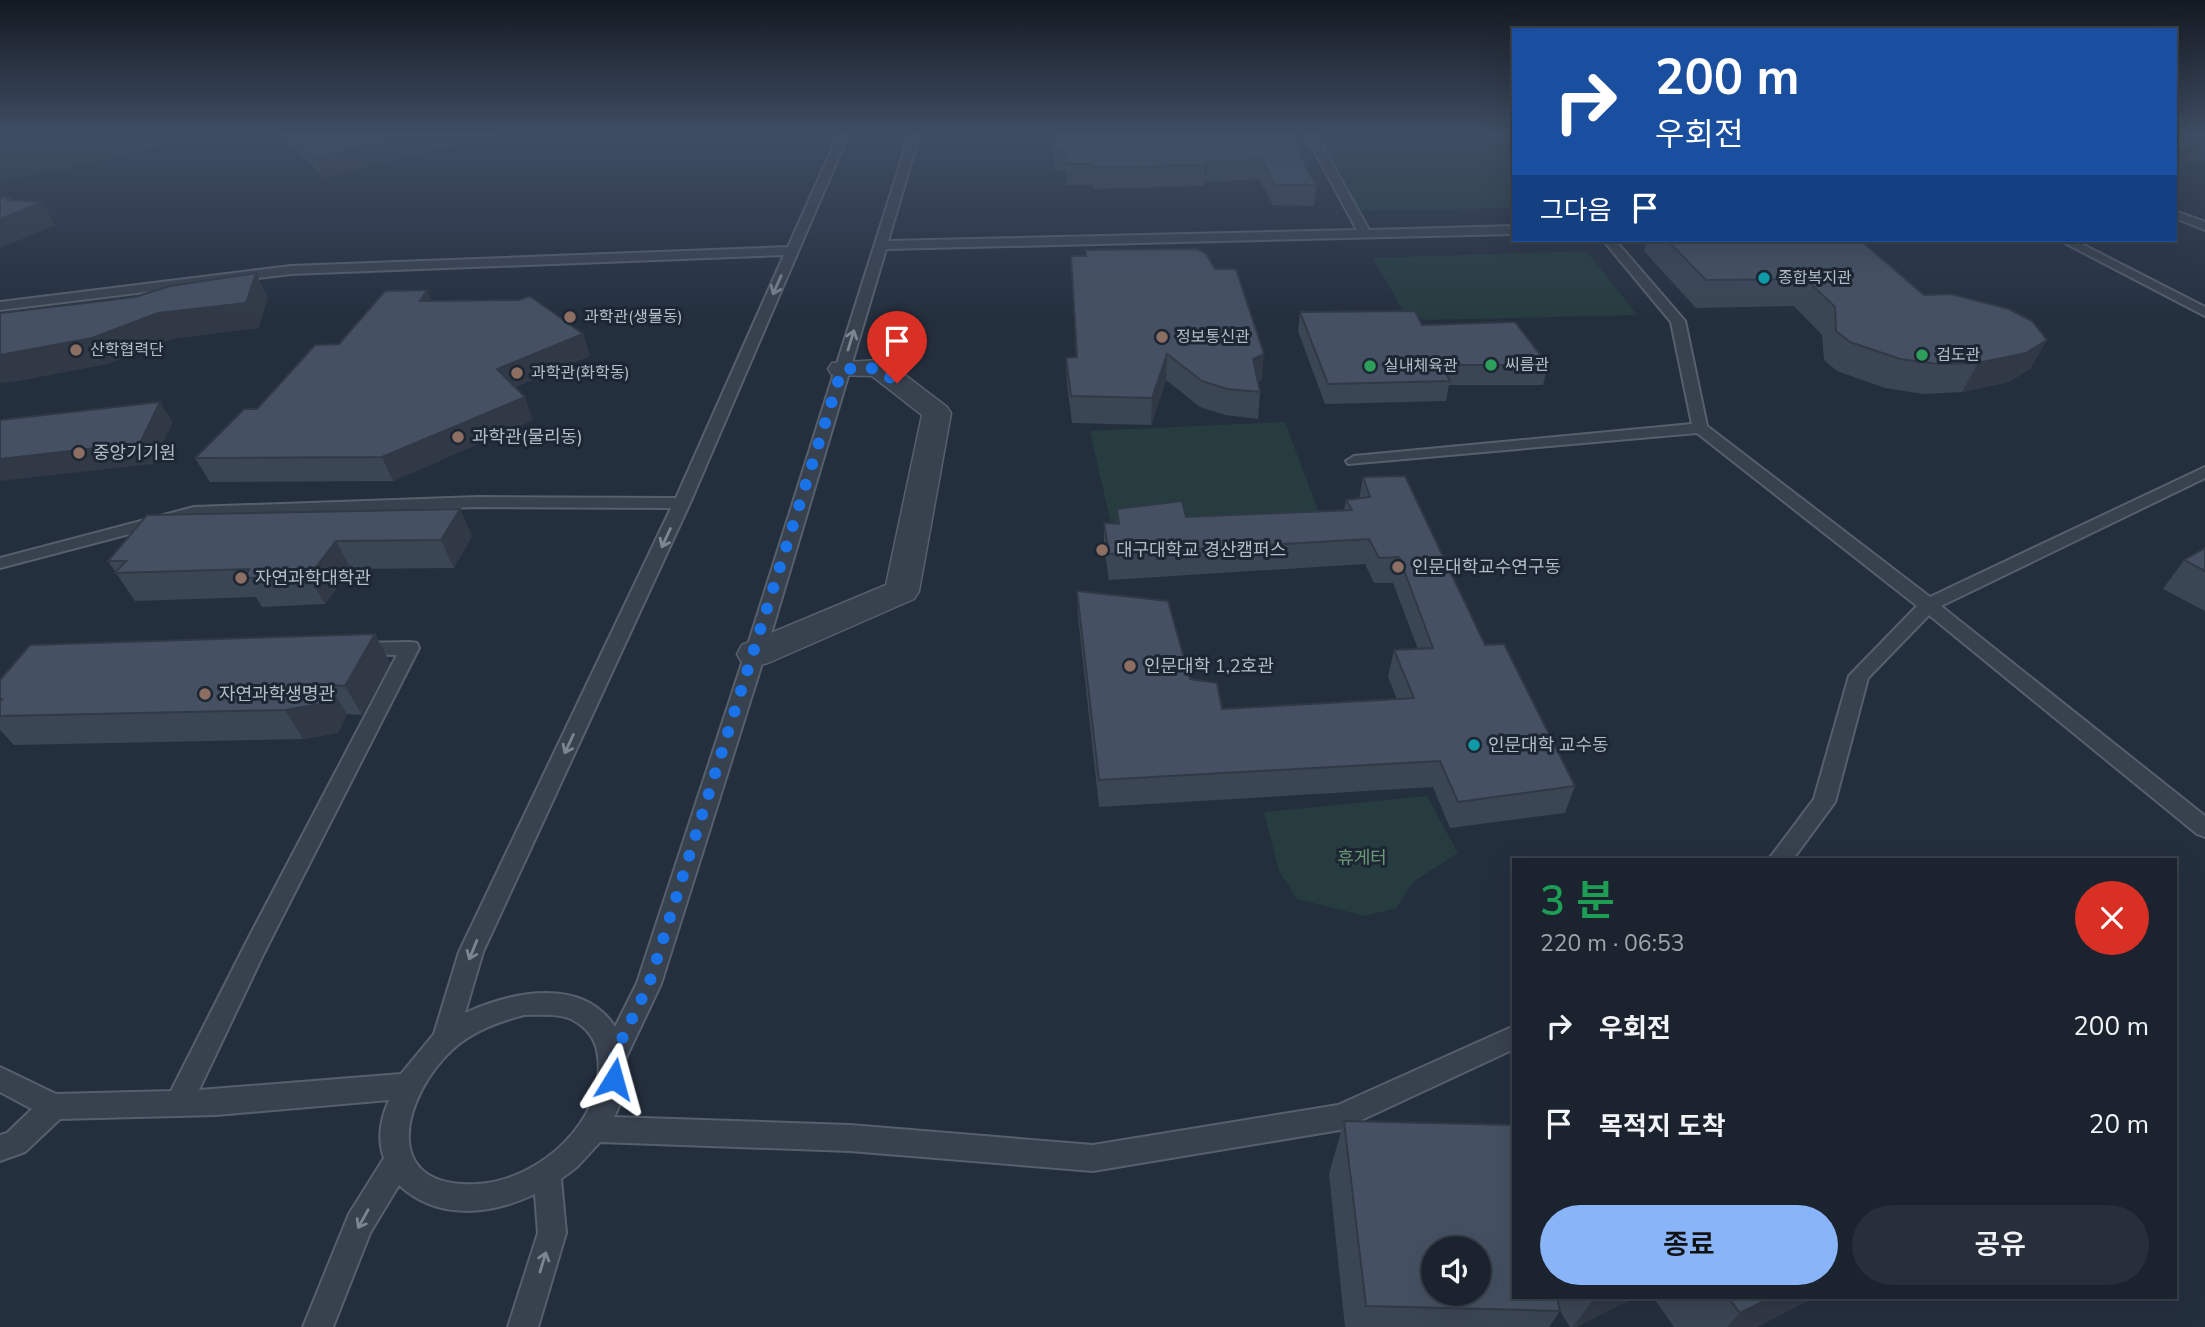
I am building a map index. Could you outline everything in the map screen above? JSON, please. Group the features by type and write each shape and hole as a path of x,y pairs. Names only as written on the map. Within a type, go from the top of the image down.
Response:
{"street":[{"path":"755,654 902,591 937,413 878,368 842,369"}],"lane":[{"path":"445,1040 471,952 682,503 817,195"},
{"path":"614,1055 649,984 755,654 896,195"},
{"path":"1344,195 1365,234"},
{"path":"2177,215 2205,226"},
{"path":"880,245 1512,230"},
{"path":"1611,242 1678,321 1700,428 1927,605 2205,828"},
{"path":"2069,242 2205,312"},
{"path":"0,306 291,270 792,251"},
{"path":"1354,461 1700,428"},
{"path":"1781,858 1824,802 1859,676 1927,605 2205,472"},
{"path":"0,563 194,512 478,502 682,503"},
{"path":"180,1103 255,948 410,648 331,650"},
{"path":"524,1004 550,1004 573,1008 592,1019 606,1035 614,1055 614,1079 608,1104 594,1129 573,1153 547,1174 517,1189 497,1195 457,1199 431,1192 411,1179 398,1161 393,1137 396,1112 406,1086 423,1062 445,1040 470,1023 497,1011 524,1004"},
{"path":"594,1129 850,1138 1093,1158 1340,1117 1512,1038"},
{"path":"0,1079 54,1107 216,1102 406,1086"},
{"path":"0,1148 15,1143 54,1107"},
{"path":"318,1327 359,1224 398,1161"},
{"path":"523,1327 552,1233 547,1174"}],"green space":[{"path":"1343,195 1512,195 1512,208 1352,211"},
{"path":"1587,251 1637,315 1426,320 1403,311 1373,258"},
{"path":"1285,422 1319,513 1111,524 1090,431"},
{"name":"휴게터","path":"1427,796 1458,853 1413,882 1396,908 1365,916 1297,899 1279,871 1264,812"}],"building":[{"path":"0,197 11,198 6,200 42,202 0,219"},
{"path":"1669,242 1862,242 1924,295 1951,294 2009,309 2032,321 2047,340 2026,353 1978,363 1938,364 1900,359 1850,342 1836,331 1835,307 1806,279 1706,280"},
{"name":"정보통신관","path":"1197,249 1206,254 1215,269 1236,269 1264,354 1253,359 1260,392 1227,389 1202,381 1167,354 1152,398 1071,396 1066,358 1077,357 1071,256 1086,256 1086,250"},
{"path":"256,273 246,303 158,313 92,338 0,355 1,313 135,297 170,286"},
{"path":"427,290 420,301 519,300 530,296 583,334 497,369 525,397 382,457 195,458 244,409 257,409 315,345 339,344 385,291"},
{"path":"1415,311 1422,325 1515,322 1548,365 1442,365 1450,381 1328,384 1300,312"},
{"path":"160,402 140,443 0,459 0,420"},
{"path":"1405,476 1485,645 1504,644 1575,786 1458,802 1440,761 1099,780 1077,591 1168,601 1190,679 1217,683 1222,709 1414,698 1394,650 1433,648 1399,557 1379,558 1369,539 1109,554 1104,523 1119,524 1117,509 1182,501 1186,517 1352,510 1346,500 1370,497 1363,477"},
{"path":"460,509 441,540 336,541 309,576 245,578 249,569 115,573 126,561 108,561 147,515"},
{"path":"2205,548 2205,571 2184,560"},
{"path":"375,634 345,686 329,685 320,704 285,710 0,716 0,680 30,645"},
{"path":"1344,1121 1512,1125 1512,1299 1557,1299 1560,1311 1366,1306"},
{"path":"1730,1299 1768,1299 1740,1313"}],"place":[{"name":"종합복지관","path":"1764,278"},
{"name":"과학관(생물동)","path":"570,317"},
{"name":"정보통신관","path":"1162,337"},
{"name":"산학협력단","path":"76,350"},
{"name":"검도관","path":"1922,355"},
{"name":"씨름관","path":"1491,365"},
{"name":"실내체육관","path":"1370,366"},
{"name":"과학관(화학동)","path":"517,373"},
{"name":"과학관(물리동)","path":"458,437"},
{"name":"중앙기기원","path":"79,453"},
{"name":"대구대학교 경산캠퍼스","path":"1102,550"},
{"name":"인문대학교수연구동","path":"1398,567"},
{"name":"자연과학대학관","path":"241,578"},
{"name":"인문대학 1,2호관","path":"1130,666"},
{"name":"자연과학생명관","path":"205,694"},
{"name":"인문대학 교수동","path":"1474,745"}],"route":[{"path":"614,1079 614,1055 649,984 755,654 842,369 878,368 897,383"}]}
